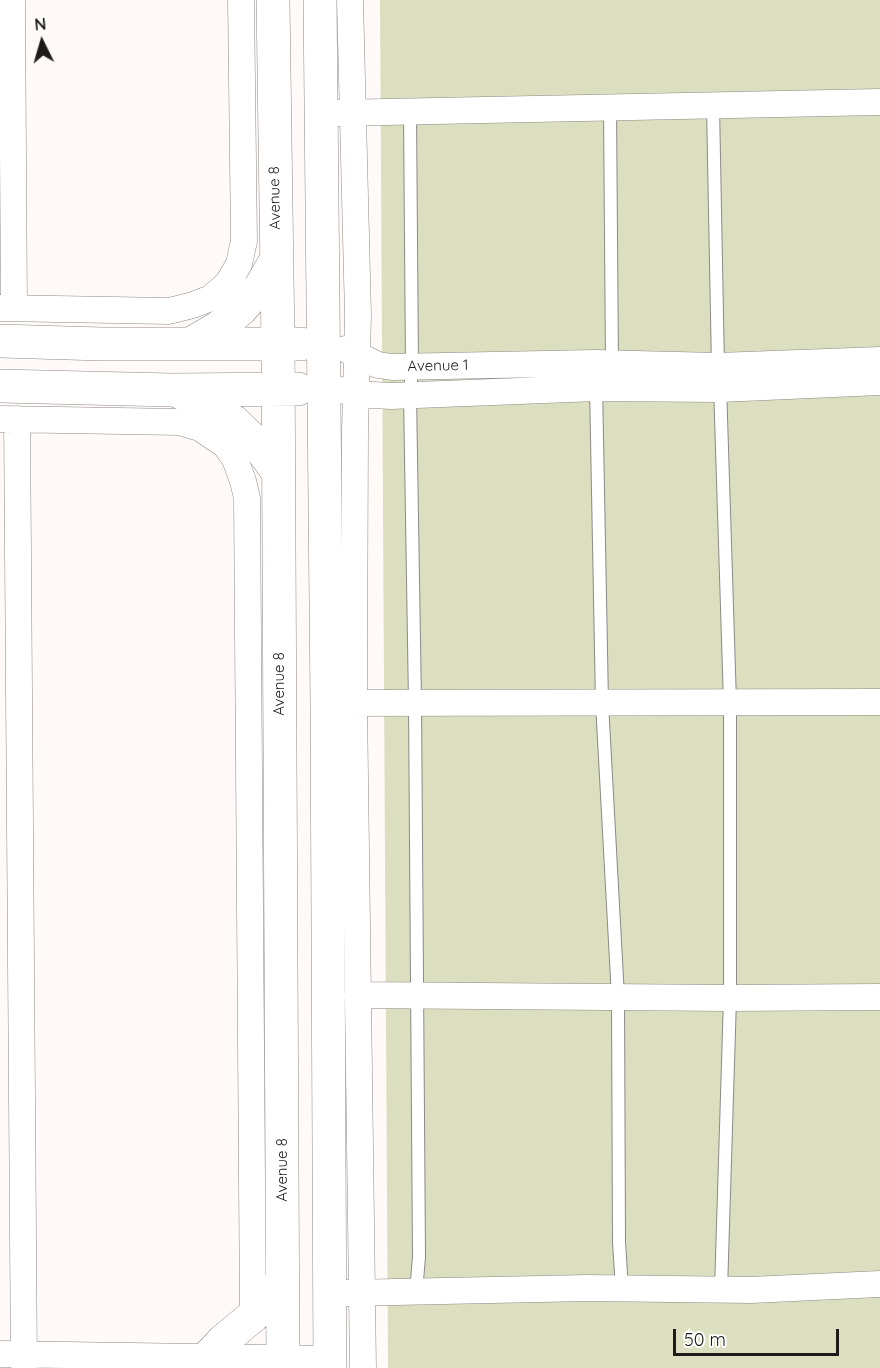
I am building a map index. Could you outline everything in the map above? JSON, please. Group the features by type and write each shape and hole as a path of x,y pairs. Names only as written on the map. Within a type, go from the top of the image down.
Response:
{"main road":[{"name":"Avenue 8","path":"273,0 278,343 283,1363"},
{"path":"320,0 336,113 324,344 324,388 340,703 330,1363"},
{"path":"192,343 218,328 241,309 261,286 276,260"},
{"name":"Avenue 1","path":"0,341 102,344 324,344"},
{"name":"Avenue 1","path":"0,386 172,390 324,388"},
{"path":"172,390 204,403 233,421 258,445 278,472"},
{"path":"212,1363 224,1340 241,1328 283,1280"}],"street":[{"path":"12,0 7,308 104,311 169,311 193,305 211,298 228,284 239,264 244,242 241,0"},
{"path":"350,0 336,113 358,355 340,703 357,994 363,1368"},
{"path":"336,113 880,102"},
{"path":"102,344 104,311"},
{"name":"Avenue 1","path":"324,344 346,349 378,365 392,367 604,376 880,382"},
{"name":"Avenue 1","path":"719,377 880,360"},
{"name":"Avenue 1","path":"324,388 336,388 356,394 390,396 604,376"},
{"path":"100,421 101,388"},
{"path":"252,1316 248,498 235,459 225,445 200,428 179,422 8,419 16,1359 330,1363"},
{"path":"340,703 880,702"},
{"path":"357,994 730,998 880,997"},
{"path":"330,1293 721,1290 880,1284"}],"lane":[{"path":"713,105 730,703 730,998 721,1290"},
{"path":"610,107 604,376 602,703 618,997 619,1242 622,1289"},
{"path":"410,112 412,367 410,394 419,1257 416,1292"}],"green space":[{"path":"380,0 880,0 880,1368 388,1368"}]}
